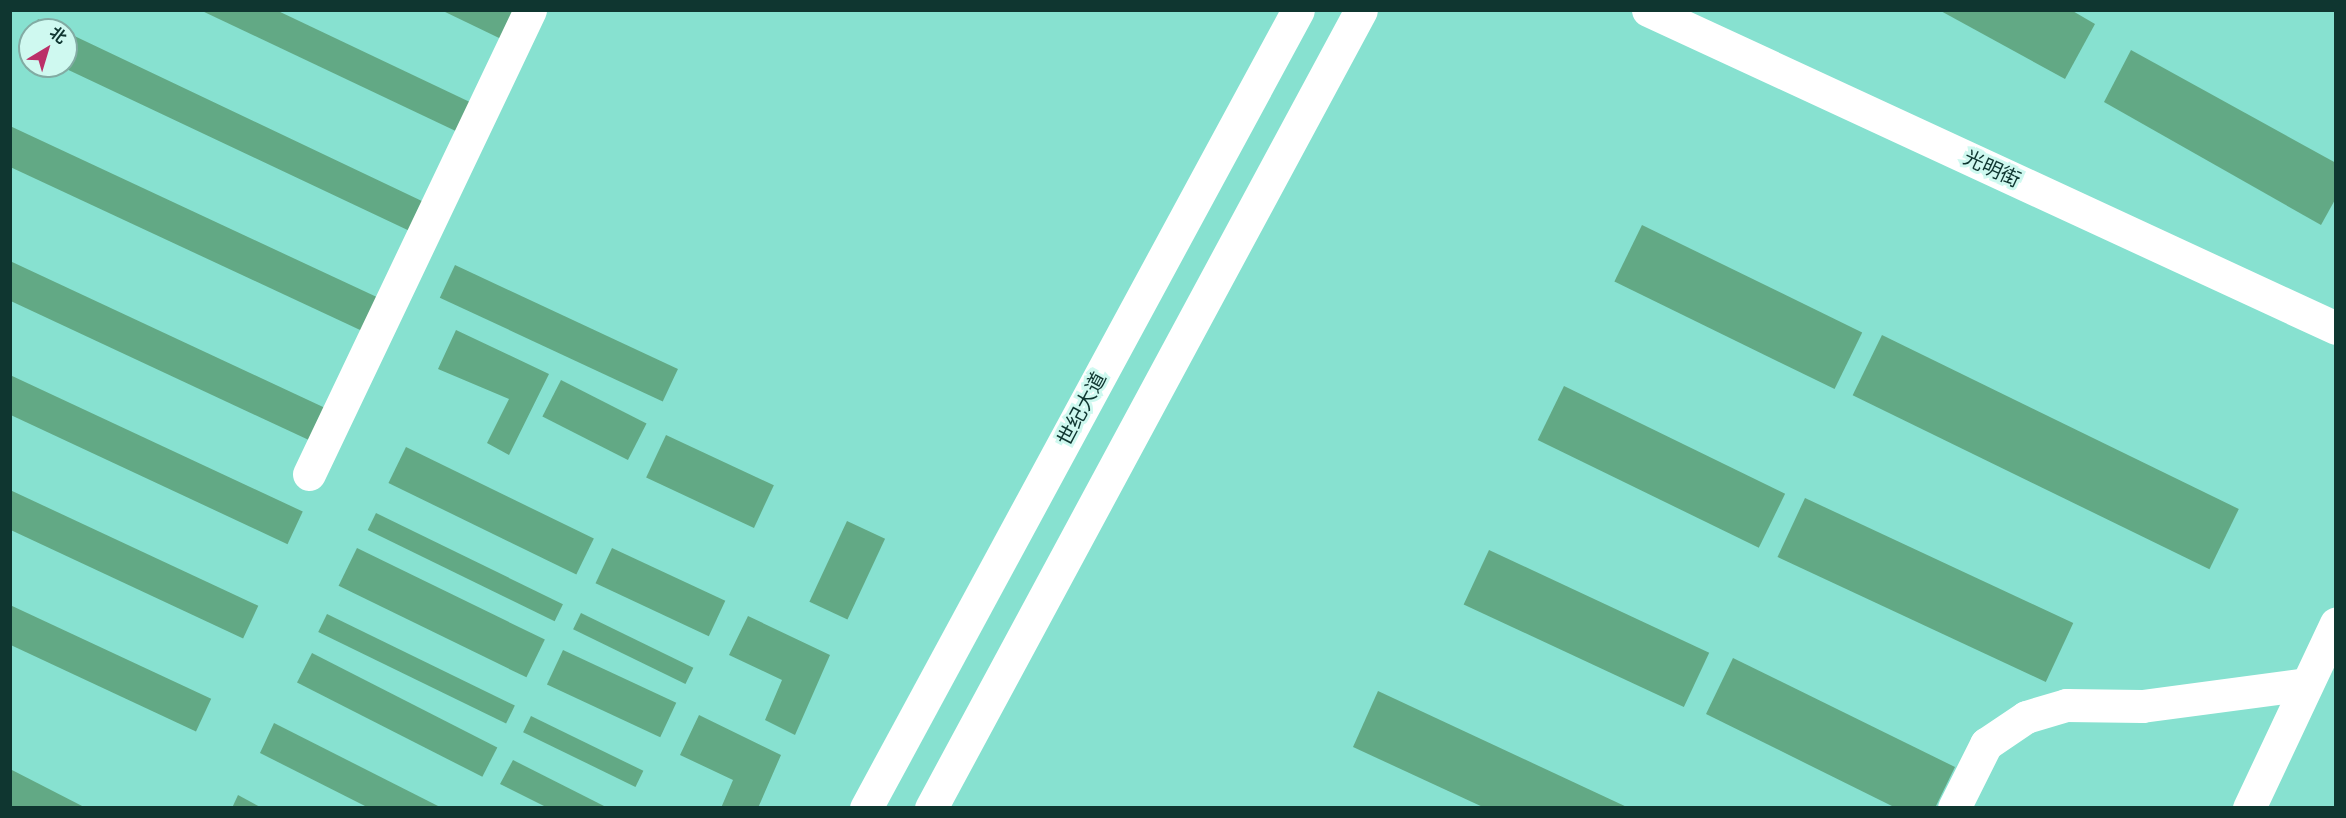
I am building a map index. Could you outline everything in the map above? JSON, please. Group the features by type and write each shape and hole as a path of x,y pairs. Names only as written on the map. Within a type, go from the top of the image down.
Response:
{"street":[{"path":"309,474 530,10"},
{"name":"世纪大道","path":"866,807 1298,10"},
{"path":"931,807 1361,10"},
{"name":"光明街","path":"1648,10 2336,328"},
{"path":"2248,807 2336,623"},
{"path":"1954,807 1986,744 2026,717 2066,705 2142,706 2307,684"}],"building":[{"path":"200,10 276,10 493,113 481,143"},
{"path":"441,10 518,10 524,50"},
{"path":"1939,10 2071,10 2095,24 2065,79"},
{"path":"78,38 445,212 433,242 78,74"},
{"path":"2131,50 2336,163 2336,198 2321,225 2104,102"},
{"path":"10,126 399,307 383,341 10,167"},
{"path":"1642,225 1862,332 1835,389 1614,282"},
{"path":"10,261 350,419 335,452 10,301"},
{"path":"455,265 678,369 663,402 440,298"},
{"path":"456,330 549,374 509,455 487,443 509,399 438,369"},
{"path":"1882,335 2239,509 2209,569 1853,395"},
{"path":"10,375 303,512 288,544 10,415"},
{"path":"561,380 647,424 628,460 542,417"},
{"path":"1564,386 1785,494 1759,548 1538,440"},
{"path":"666,435 774,485 754,528 646,478"},
{"path":"406,447 594,539 576,575 388,483"},
{"path":"10,490 258,606 243,638 10,530"},
{"path":"1805,498 2073,623 2046,682 1778,557"},
{"path":"376,513 563,604 555,621 368,530"},
{"path":"847,521 885,539 847,619 809,602"},
{"path":"357,548 545,640 526,677 339,586"},
{"path":"612,548 725,601 709,636 596,583"},
{"path":"1489,550 1709,653 1684,707 1464,604"},
{"path":"10,605 211,699 196,731 10,645"},
{"path":"581,613 693,668 685,684 573,629"},
{"path":"327,614 515,706 506,724 318,632"},
{"path":"748,616 830,655 795,735 765,720 782,680 729,655"},
{"path":"563,650 676,703 660,737 547,684"},
{"path":"312,653 497,747 482,777 297,682"},
{"path":"1733,658 1955,767 1935,808 1896,808 1706,714"},
{"path":"1378,691 1629,808 1485,808 1353,747"},
{"path":"699,715 781,755 758,808 721,808 733,780 680,755"},
{"path":"531,716 643,771 635,787 523,732"},
{"path":"274,723 442,808 369,808 260,753"},
{"path":"513,760 608,808 548,808 500,784"},
{"path":"10,769 86,808 15,808 10,805"},
{"path":"238,795 262,808 232,808"}]}
